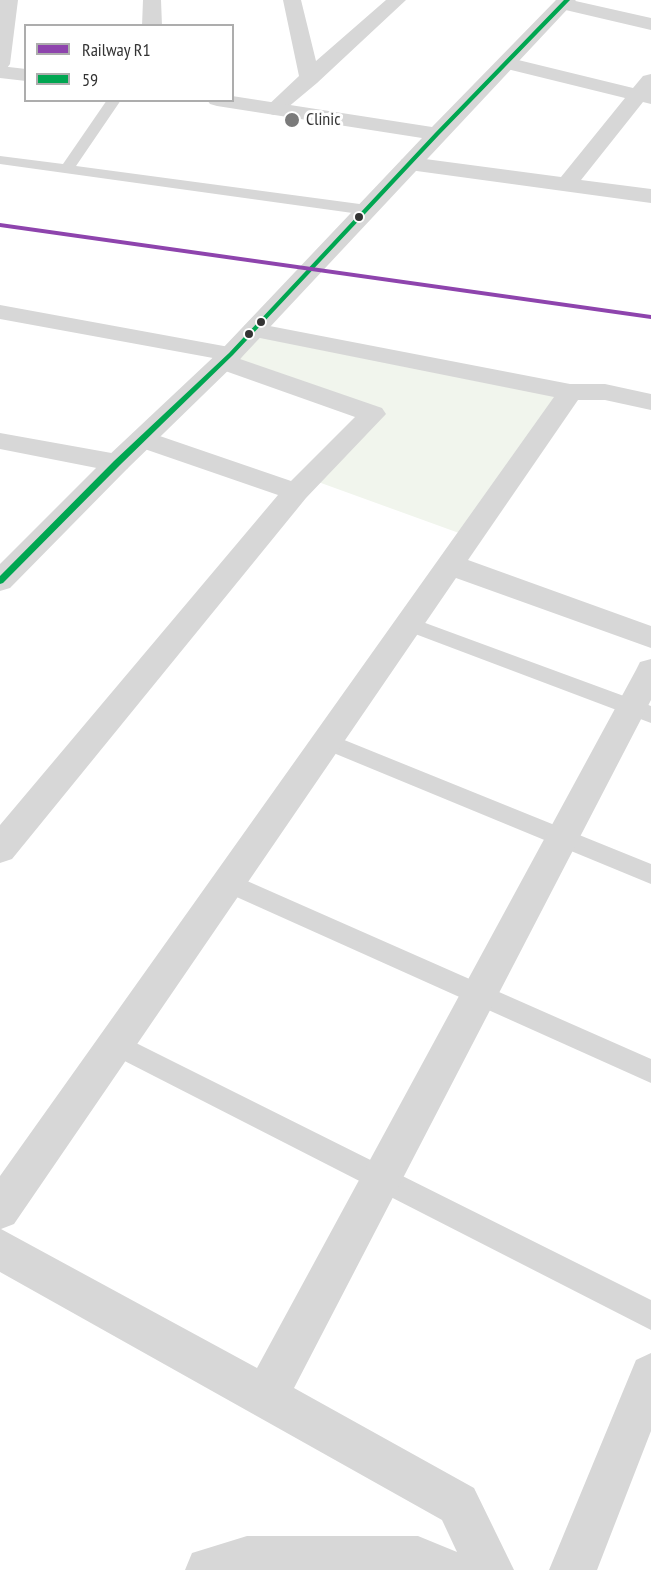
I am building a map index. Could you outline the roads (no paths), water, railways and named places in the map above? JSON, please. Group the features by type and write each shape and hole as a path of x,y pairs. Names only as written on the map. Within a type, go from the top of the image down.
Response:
{"street":[{"path":"0,64 9,0"},
{"path":"152,0 152,24"},
{"path":"292,0 309,79"},
{"path":"274,109 397,0"},
{"path":"0,581 117,463 227,358 437,134 566,2 651,24"},
{"path":"506,63 647,91 566,185"},
{"path":"0,72 24,75"},
{"path":"230,102 437,134"},
{"path":"410,164 651,196"},
{"path":"0,312 227,358 373,414 296,492 0,849"},
{"path":"254,330 570,392 605,392 651,402"},
{"path":"0,1210 570,392"},
{"path":"142,439 296,492"},
{"path":"0,441 117,463"},
{"path":"451,565 651,637"},
{"path":"266,1396 562,837 641,711 651,670"},
{"path":"0,1249 458,1504 489,1570"},
{"path":"573,1570 651,1375"},
{"path":"209,1570 247,1560 418,1560 443,1570"}],"lane":[{"path":"67,169 113,102"},
{"path":"0,160 367,210"},
{"path":"409,624 641,711"},
{"path":"327,741 651,874"},
{"path":"229,883 651,1071"},
{"path":"116,1044 651,1315"}],"rail line":[{"name":"R1","path":"0,225 651,317"}],"place":[{"name":"Clinic","path":"292,120"}]}
